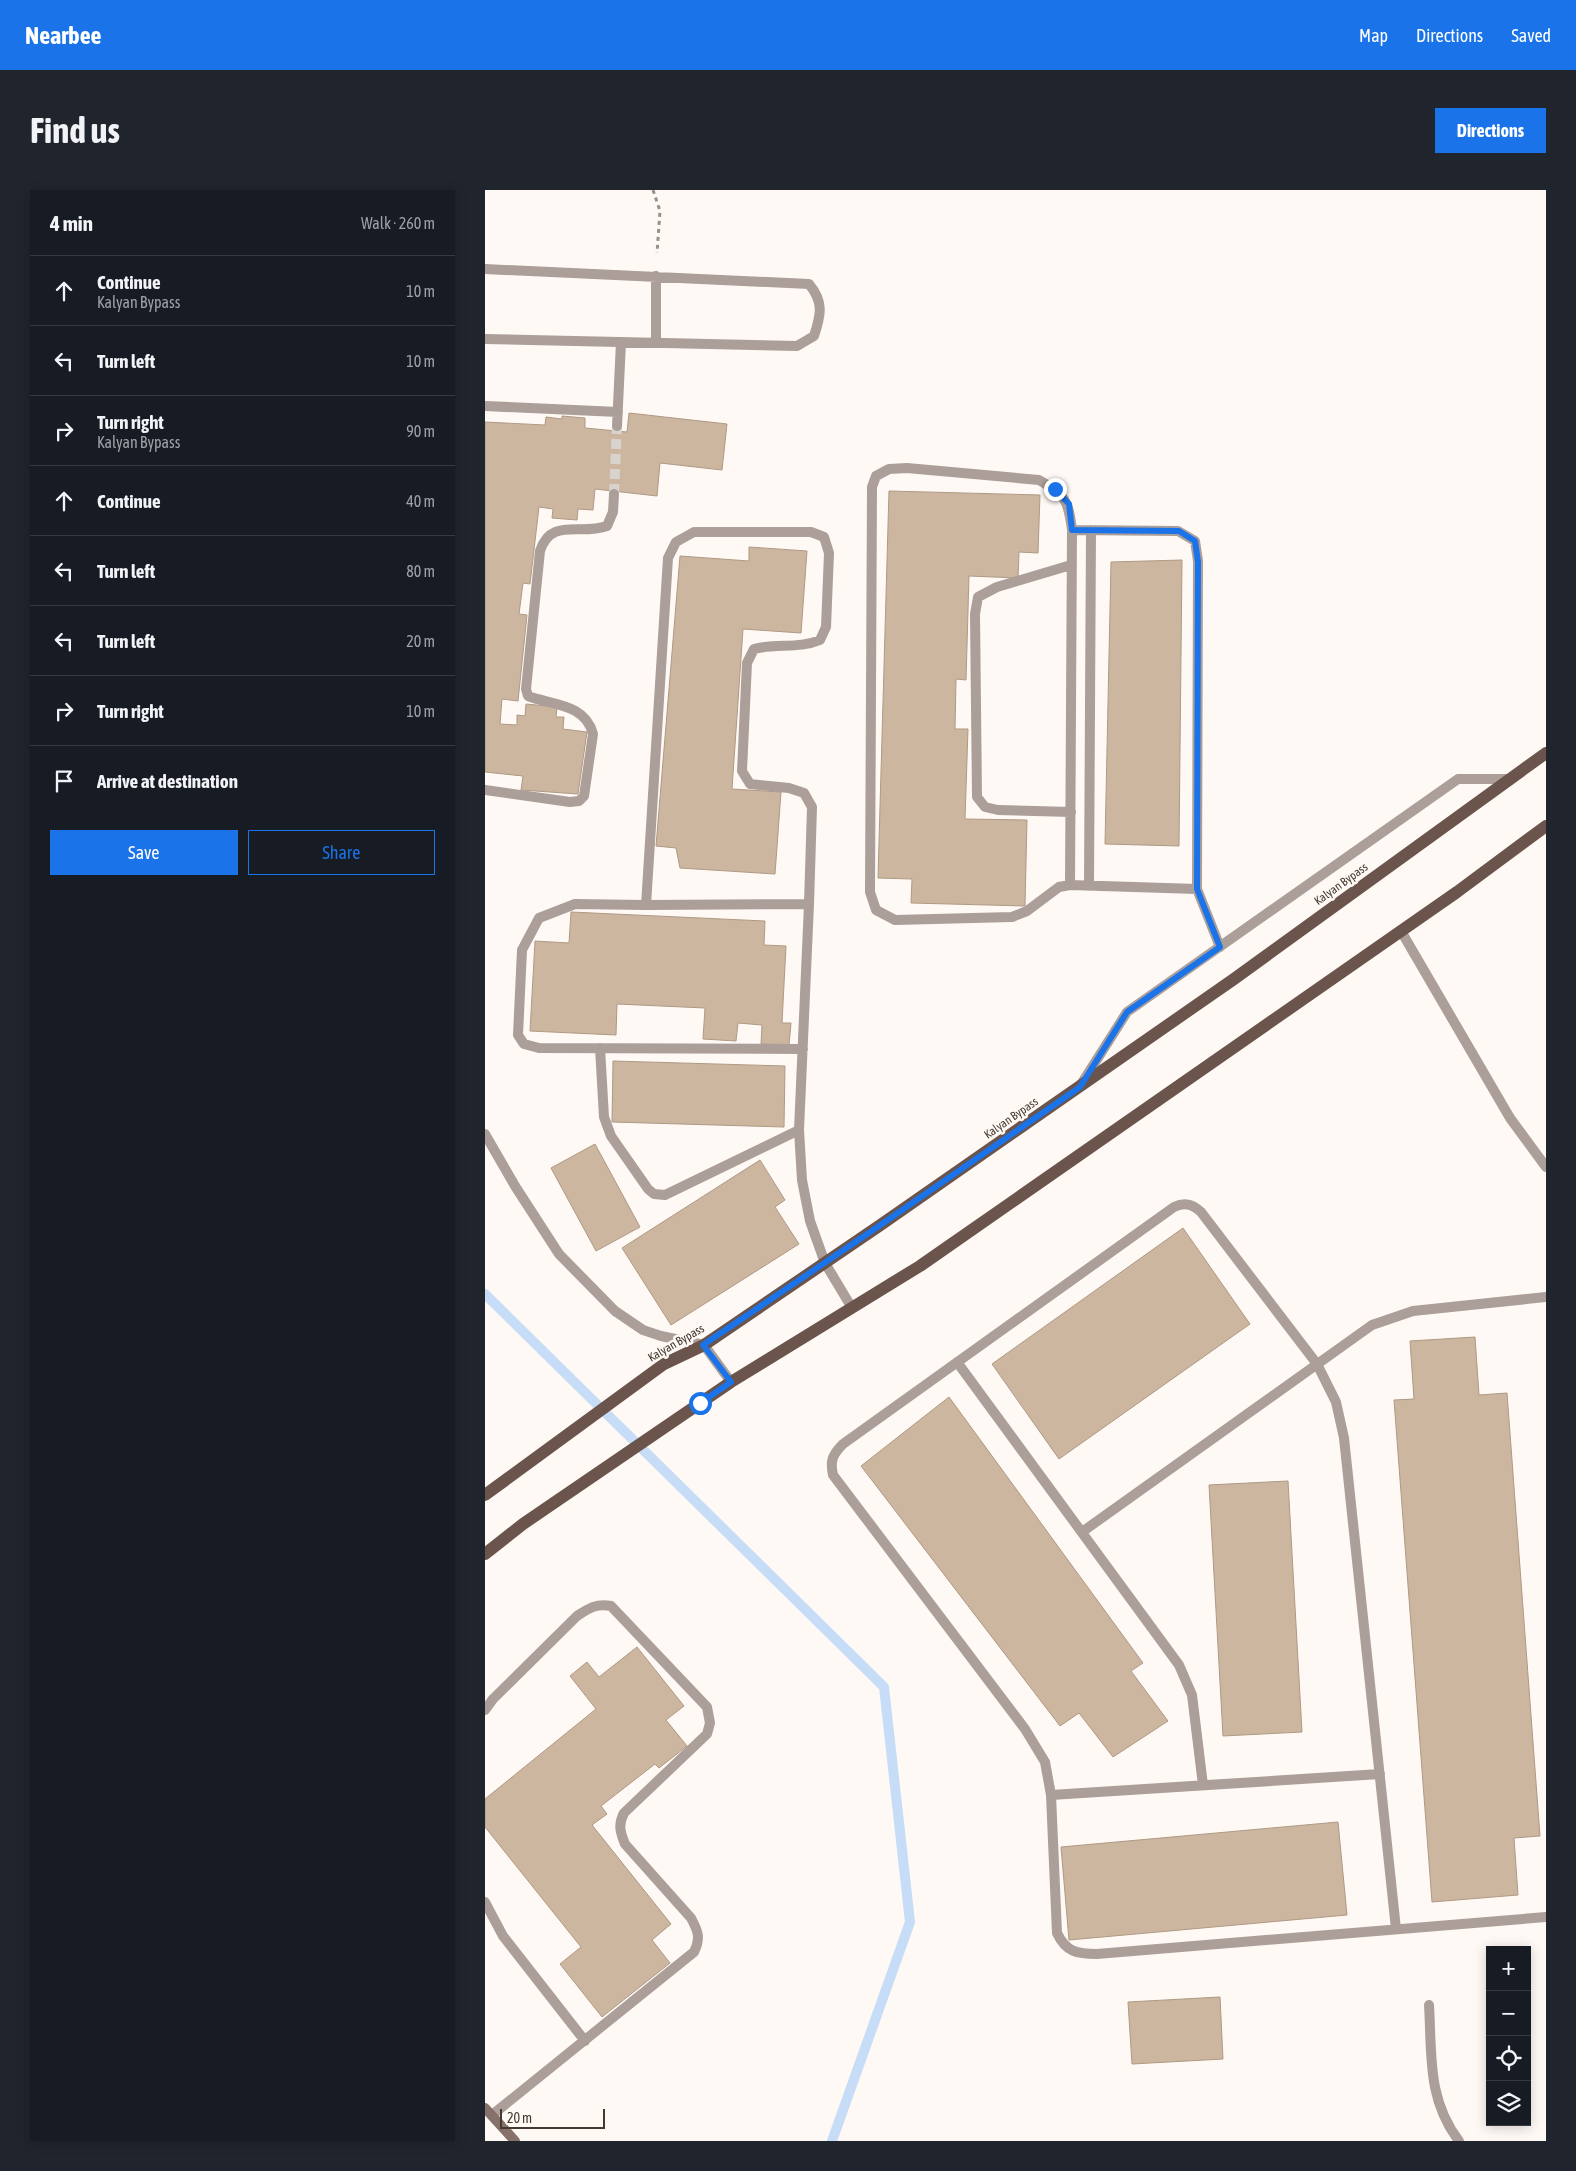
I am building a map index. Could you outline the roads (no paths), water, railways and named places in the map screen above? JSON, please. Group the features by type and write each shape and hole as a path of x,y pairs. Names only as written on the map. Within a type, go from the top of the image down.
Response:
{"main road":[{"name":"Kalyan Bypass","path":"486,1494 664,1364 703,1345 1080,1087 1234,979 1546,752"},
{"path":"485,1554 523,1524 731,1382 920,1266 1401,931 1546,826"},
{"path":"488,2112 515,2141"}],"street":[{"path":"485,269 809,284 818,296 820,308 815,336 797,346 485,339"},
{"path":"656,276 656,342"},
{"path":"617,426 621,342"},
{"path":"485,406 618,412"},
{"path":"1070,885 1072,530 1069,504 1055,489 1039,480 907,468 889,469 876,476 873,488 870,892 876,910 895,920 1012,917 1027,911 1059,887 1070,885 1197,889"},
{"path":"485,790 570,802 579,801 584,796 593,734 591,725 587,720 565,705 528,696 526,689 539,551 543,540 555,531 569,529 595,531 607,526 613,512 613,494"},
{"path":"1072,530 1179,531 1195,541 1198,562 1197,889 1220,947"},
{"path":"1089,886 1091,530"},
{"path":"646,905 668,558 676,542 694,532 811,532 824,537 829,553 826,627 820,640 807,646 765,646 754,649 747,663 742,771 750,784 789,788 804,793 812,807 799,1130 802,1180 810,1221 825,1263 852,1308"},
{"path":"1071,565 997,587 978,597 975,614 977,797 985,807 998,810 1071,812"},
{"path":"1080,1087 1127,1012 1459,779 1510,779"},
{"path":"803,1050 539,1048 524,1044 518,1035 522,950 539,918 575,904 809,904"},
{"path":"1401,931 1510,1118 1546,1168"},
{"path":"600,1048 604,1117 606,1123 611,1136 648,1189 654,1194 665,1195 799,1130"},
{"path":"485,1134 515,1186 559,1254 615,1311 643,1330 703,1345 731,1382"},
{"path":"1396,1929 1343,1438 1336,1402 1317,1364 1201,1212 1193,1205 1182,1204 1174,1207 843,1444 833,1454 831,1464 833,1475 1025,1729 1045,1762 1051,1796 1057,1933 1063,1944 1079,1954 1396,1929 1546,1917"},
{"path":"1082,1532 1372,1325 1413,1311 1546,1297"},
{"path":"957,1362 1179,1665 1192,1695 1203,1785"},
{"path":"485,1710 493,1699 577,1616 591,1607 601,1604 611,1606 707,1707 710,1722 707,1734 624,1813 620,1822 620,1834 625,1844 691,1918 699,1931 698,1943 694,1952 585,2041 488,2112"},
{"path":"1051,1796 1380,1774"},
{"path":"485,1902 503,1936 585,2041"},
{"path":"1429,2005 1433,2090 1448,2127 1459,2141"}],"waterway":[{"path":"485,1294 884,1687 910,1922 832,2141"}],"tunnel":[{"path":"614,494 617,426"}]}
